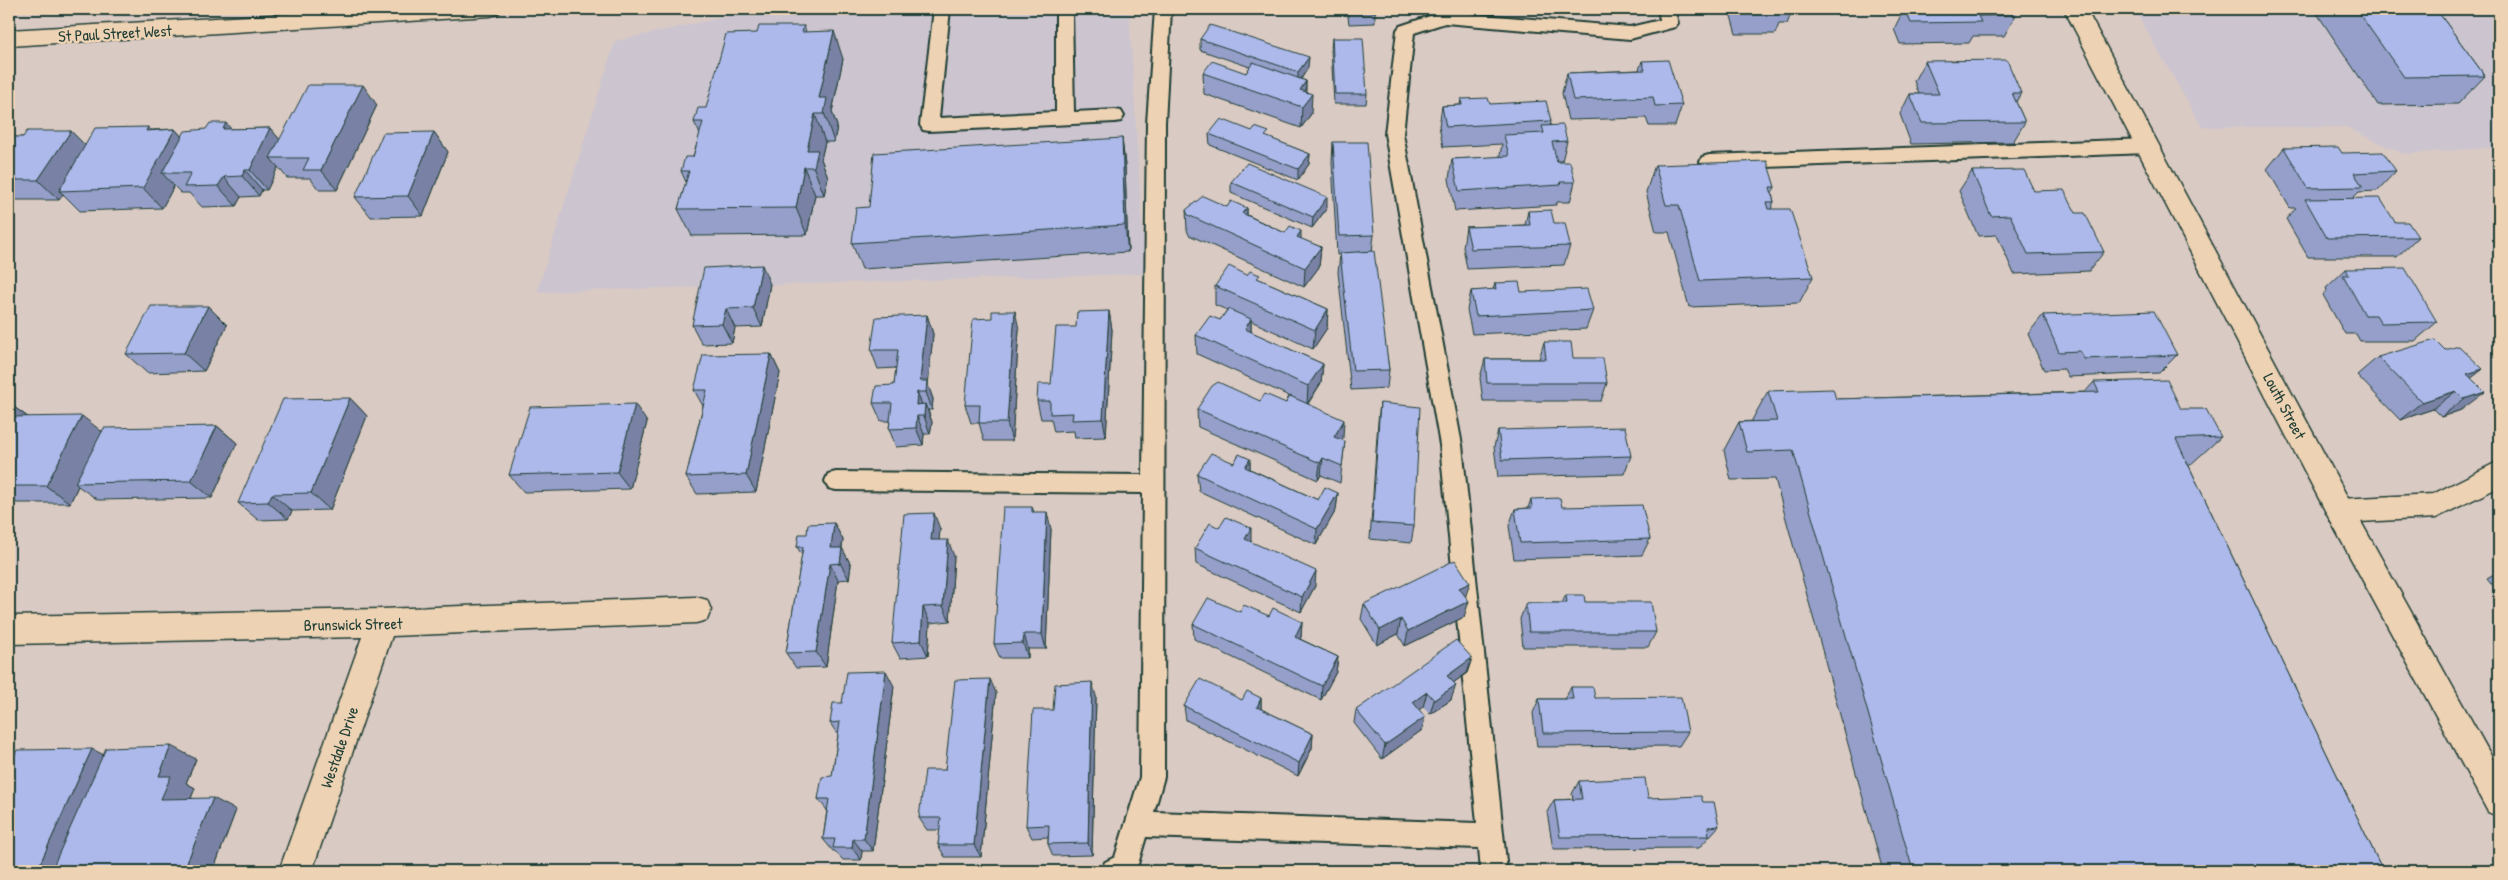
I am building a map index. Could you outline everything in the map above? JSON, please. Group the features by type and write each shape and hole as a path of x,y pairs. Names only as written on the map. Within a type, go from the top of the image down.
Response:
{"main road":[{"name":"St Paul Street West","path":"9,38 311,15 490,9"},
{"name":"Louth Street","path":"2075,9 2340,512 2499,801"},
{"path":"2340,512 2436,506 2499,474"},
{"name":"Brunswick Street","path":"9,630 382,624 696,610"},
{"name":"Westdale Drive","path":"296,871 382,624"}],"lane":[{"path":"942,9 929,125 1115,116"},
{"path":"1064,9 1065,118"},
{"path":"1114,871 1125,866 1152,777 1156,123 1163,9"},
{"path":"1468,9 1406,30 1394,134 1451,445 1494,871"},
{"path":"1443,18 1630,33 1668,23 1666,9"},
{"path":"1709,162 2148,146"},
{"path":"836,481 1154,484"},
{"path":"1138,824 1491,836"}],"shaded area":[{"path":"761,9 1129,9 1145,274 537,292 615,41"},
{"path":"2134,9 2499,9 2499,147 2404,154 2345,127 2202,127"}],"building":[{"path":"1349,9 1375,9 1376,12 1349,13"},
{"path":"1742,9 1782,9 1783,13 1743,13"},
{"path":"1905,9 2013,9 2016,15 1978,16 1981,22 1911,23"},
{"path":"2356,9 2436,9 2485,76 2404,77"},
{"path":"1210,25 1309,57 1298,72 1200,39"},
{"path":"759,26 804,26 802,32 834,31 819,98 827,98 824,114 815,114 807,150 818,150 814,167 804,167 796,208 678,209 689,171 681,171 685,157 693,157 703,122 694,122 698,108 706,108 726,34 757,33"},
{"path":"1332,38 1363,38 1367,94 1335,94"},
{"path":"1668,60 1682,105 1655,106 1653,97 1573,100 1567,73 1645,70 1642,61"},
{"path":"2007,60 2021,93 2012,93 2025,122 1922,123 1910,94 1939,94 1925,61"},
{"path":"1212,61 1246,73 1253,62 1306,81 1300,90 1312,94 1302,107 1203,73"},
{"path":"308,85 363,85 321,170 303,170 309,158 270,158"},
{"path":"1488,98 1490,104 1546,101 1551,121 1446,127 1442,106 1462,105 1461,99"},
{"path":"1221,119 1252,131 1255,127 1269,132 1265,136 1310,154 1298,169 1209,134"},
{"path":"210,123 226,123 223,129 270,128 250,170 245,170 242,176 224,177 218,186 184,187 191,173 162,173 185,131 206,129"},
{"path":"1563,125 1567,141 1552,142 1557,162 1570,162 1575,182 1560,182 1561,185 1459,191 1452,159 1509,156 1504,135 1544,133 1542,126"},
{"path":"148,127 146,131 175,129 143,188 59,191 95,128"},
{"path":"27,131 71,131 38,180 9,180 9,137 23,137"},
{"path":"434,132 408,196 355,197 383,133"},
{"path":"1122,138 1125,225 852,243 856,208 869,207 874,153"},
{"path":"1333,142 1367,142 1374,235 1339,236"},
{"path":"2338,147 2342,153 2383,152 2396,171 2354,173 2363,187 2308,188 2284,148"},
{"path":"1767,161 1775,187 1770,187 1774,202 1766,202 1768,209 1790,209 1813,277 1700,281 1679,205 1666,205 1655,165"},
{"path":"1247,163 1327,197 1313,217 1231,182"},
{"path":"2024,170 2034,191 2064,190 2076,213 2085,213 2104,252 2028,254 2010,215 1991,216 1972,171"},
{"path":"1203,196 1227,207 1231,201 1247,208 1242,213 1285,233 1290,226 1301,231 1297,237 1321,247 1305,268 1188,215 1186,210"},
{"path":"2380,198 2395,222 2408,222 2418,237 2327,238 2305,199"},
{"path":"1551,210 1554,223 1565,223 1570,246 1471,249 1466,227 1530,225 1528,211"},
{"path":"1374,251 1389,370 1353,371 1340,253"},
{"path":"762,265 753,308 726,309 722,324 692,325 704,268"},
{"path":"1229,266 1247,275 1250,271 1260,275 1257,278 1328,309 1315,330 1215,286"},
{"path":"2405,268 2437,322 2381,323 2376,315 2365,315 2343,275 2349,275 2346,269"},
{"path":"1519,282 1521,292 1587,289 1593,310 1476,316 1471,291 1496,289 1495,283"},
{"path":"151,306 208,306 184,353 126,354"},
{"path":"1228,309 1251,319 1245,329 1323,364 1308,386 1196,335 1210,316 1220,320"},
{"path":"992,311 1015,311 1007,423 979,423 980,405 965,405 973,319 992,318"},
{"path":"1109,311 1103,419 1072,420 1073,413 1050,414 1050,401 1037,401 1038,384 1051,384 1056,327 1076,327 1077,312"},
{"path":"2154,311 2177,355 2084,359 2080,351 2059,352 2043,315"},
{"path":"927,315 920,381 927,381 926,392 917,392 916,405 925,404 924,416 917,416 916,428 889,429 892,403 873,403 876,386 894,385 898,350 871,350 876,317"},
{"path":"2435,340 2445,350 2459,346 2483,369 2467,374 2485,392 2464,399 2456,391 2422,402 2378,357"},
{"path":"1544,342 1571,342 1573,358 1603,358 1607,383 1487,383 1485,359 1546,359"},
{"path":"771,354 746,475 686,477 707,390 694,390 703,355"},
{"path":"2167,380 2181,409 2206,409 2221,437 2176,439 2383,871 1913,871 1793,450 1747,452 1739,422 1777,421 1768,391 1833,389 1836,399 2099,392 2094,382"},
{"path":"1218,382 1260,401 1265,394 1286,403 1290,396 1344,420 1334,437 1345,441 1342,466 1323,458 1320,463 1197,409 1212,386"},
{"path":"350,398 311,493 272,494 268,502 238,503 283,399"},
{"path":"1380,403 1420,407 1414,526 1372,523"},
{"path":"635,404 617,472 509,475 530,407"},
{"path":"9,407 14,407 9,417"},
{"path":"82,416 46,486 9,486 9,417"},
{"path":"217,426 191,481 75,483 104,428"},
{"path":"1625,427 1631,456 1502,460 1498,430"},
{"path":"1211,453 1234,463 1239,454 1250,459 1245,467 1318,500 1325,487 1338,493 1317,529 1197,474"},
{"path":"1560,498 1562,507 1642,505 1650,539 1520,543 1515,509 1532,508 1531,499"},
{"path":"1003,507 1032,507 1032,512 1047,512 1042,634 1024,634 1023,643 994,644"},
{"path":"934,513 931,540 948,540 943,606 923,607 921,641 892,643 904,514"},
{"path":"1226,517 1251,528 1245,539 1316,571 1302,597 1195,548 1210,523 1219,528"},
{"path":"834,523 831,548 842,548 840,563 830,564 816,652 786,653 803,547 797,547 799,534 807,534 808,524"},
{"path":"1455,560 1470,583 1459,588 1469,601 1408,631 1401,619 1380,630 1364,604"},
{"path":"1566,595 1584,595 1585,602 1651,602 1656,632 1529,632 1526,603 1567,603"},
{"path":"1208,598 1240,612 1244,605 1269,616 1273,608 1302,622 1295,637 1338,657 1322,686 1193,624"},
{"path":"1456,640 1472,658 1447,676 1456,685 1434,700 1427,692 1413,702 1425,717 1385,745 1356,710"},
{"path":"886,671 864,839 853,839 852,848 833,848 835,839 823,839 829,799 818,799 822,777 832,776 840,722 830,723 833,703 842,703 847,672"},
{"path":"990,679 974,845 938,845 941,818 919,818 925,770 945,770 955,680"},
{"path":"1200,679 1242,700 1247,691 1261,698 1257,707 1313,734 1299,763 1184,706"},
{"path":"1092,682 1088,843 1048,844 1049,825 1026,826 1033,710 1053,710 1055,684"},
{"path":"1571,687 1593,687 1595,698 1681,697 1688,732 1543,733 1539,699 1573,699"},
{"path":"171,746 159,776 171,776 161,799 213,798 184,870 51,871 106,748"},
{"path":"92,749 39,866 9,866 9,768 17,750"},
{"path":"1645,778 1648,798 1701,796 1703,802 1714,802 1719,826 1708,827 1709,836 1560,837 1554,800 1582,799 1579,781"}]}
